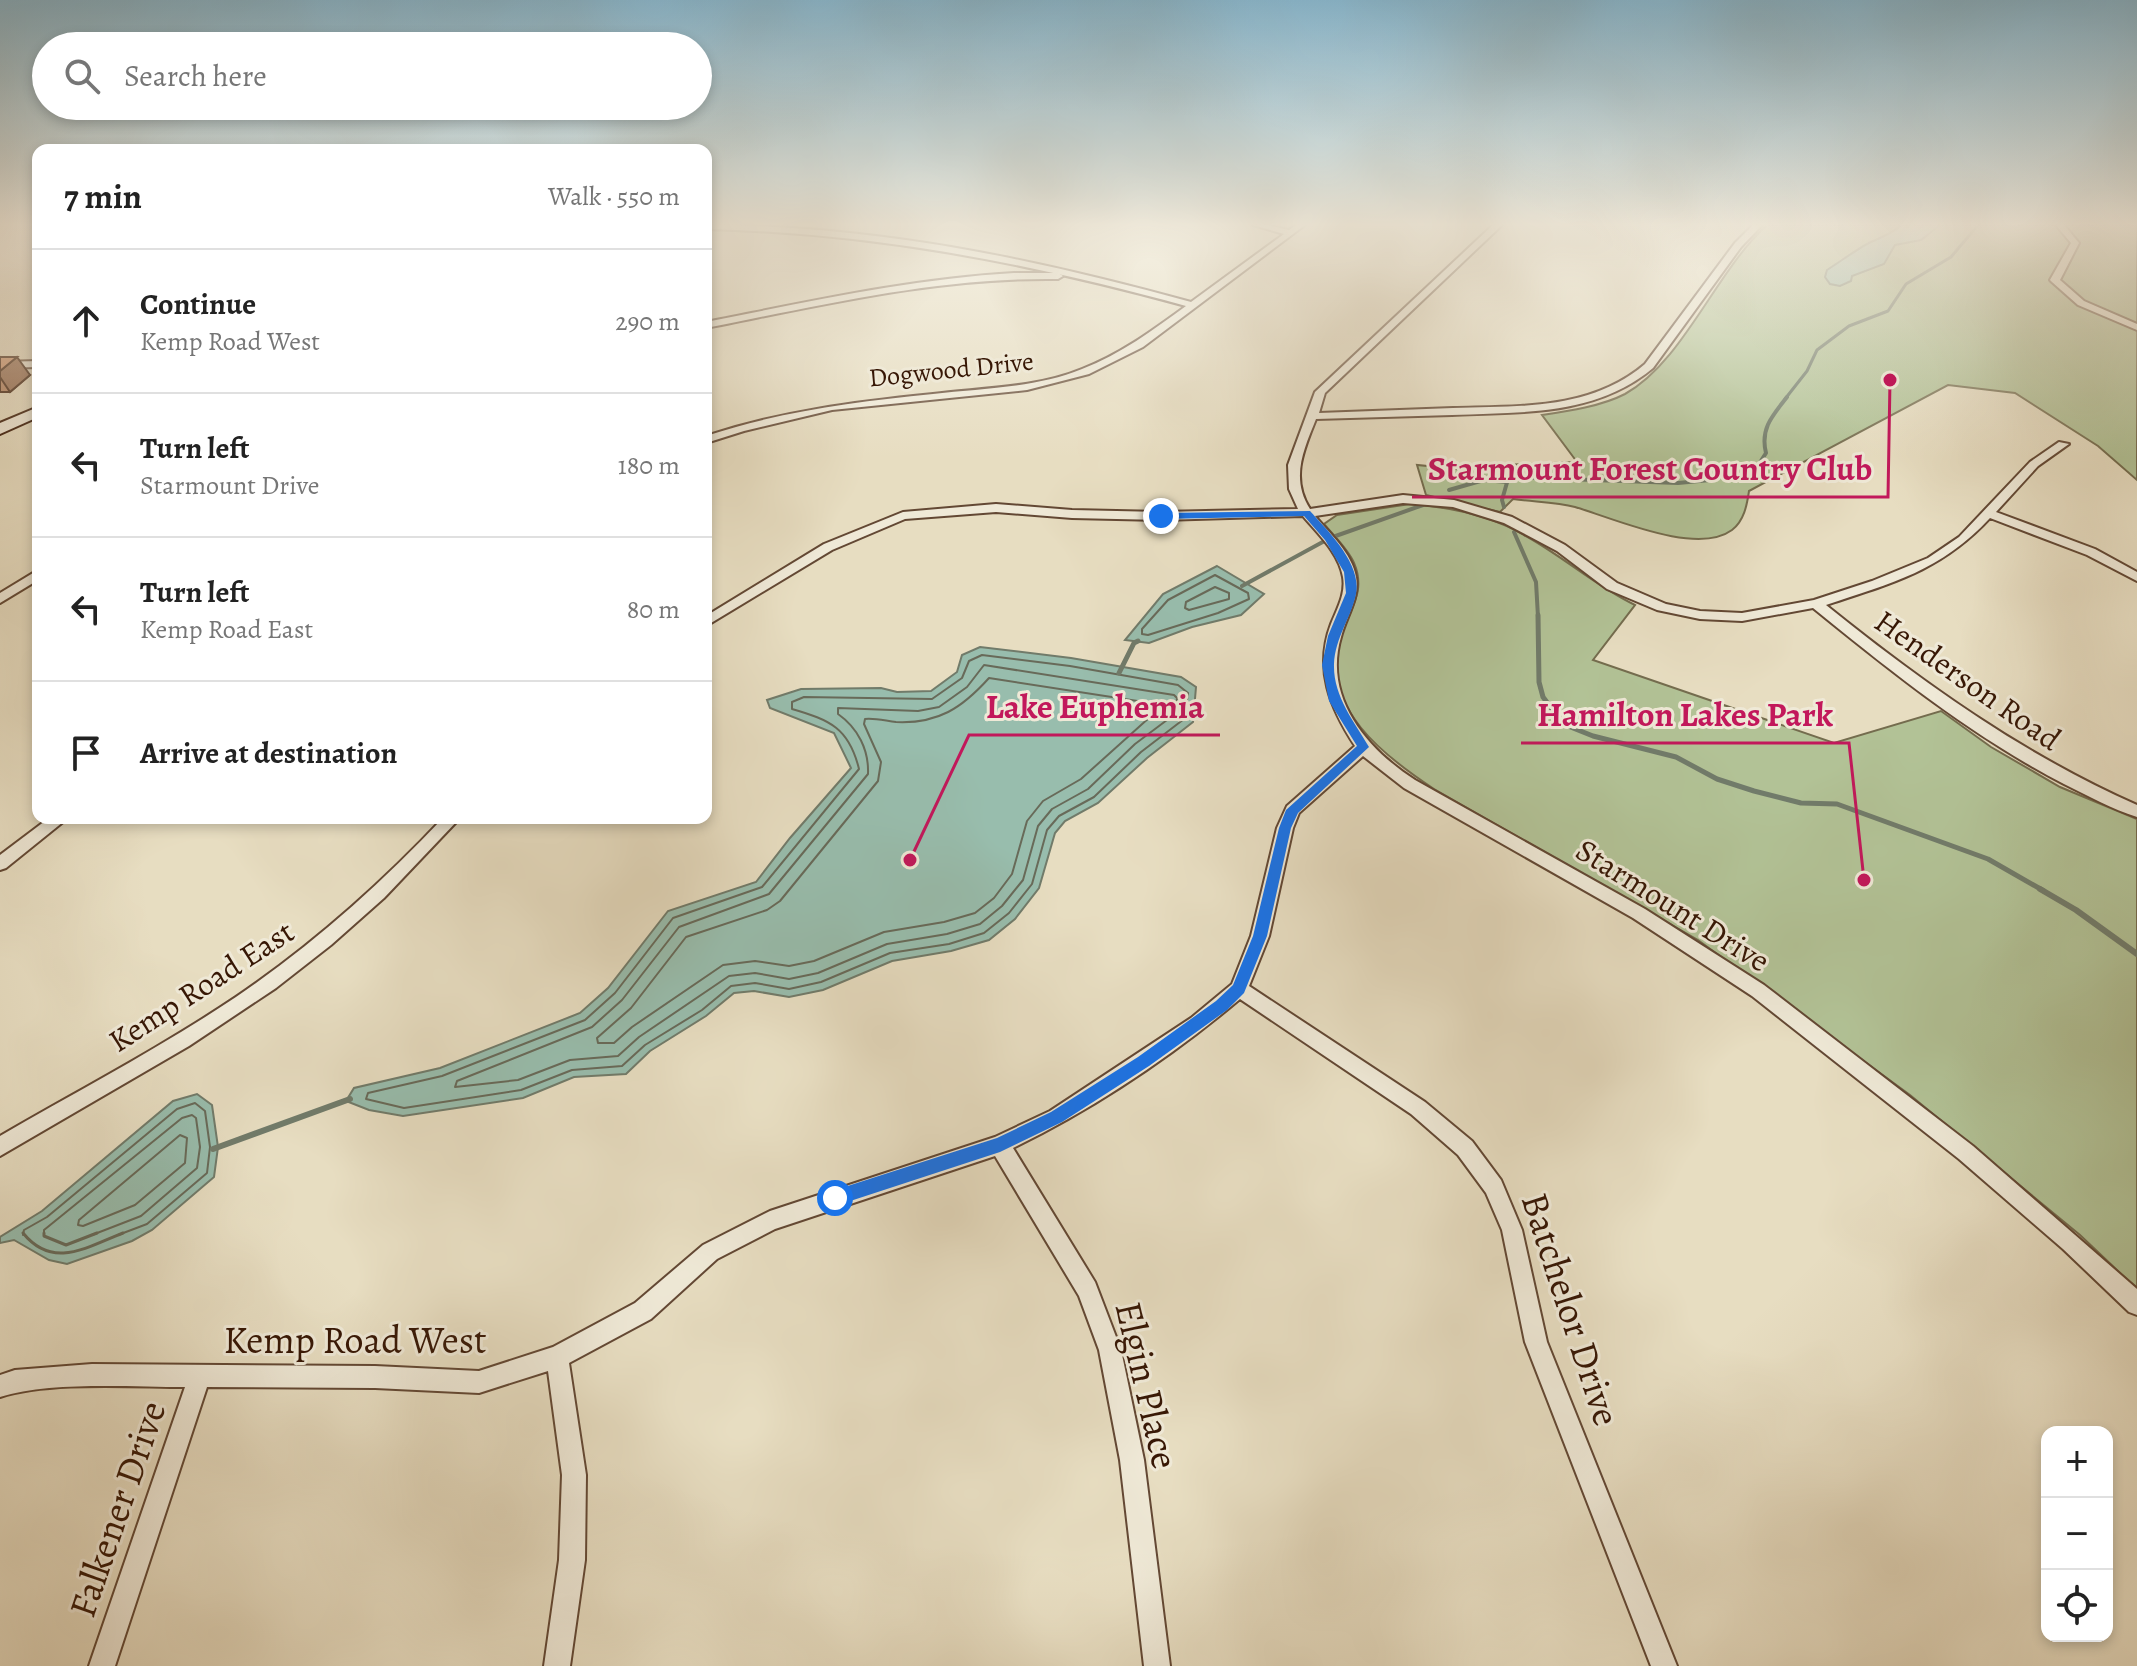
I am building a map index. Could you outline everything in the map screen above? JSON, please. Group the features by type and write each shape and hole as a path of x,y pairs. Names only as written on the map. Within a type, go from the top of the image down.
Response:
{"main road":[{"path":"0,418 32,404"},
{"path":"0,429 32,414"}],"street":[{"path":"712,324 821,303"},
{"path":"1185,303 1193,305"},
{"name":"Dogwood Drive","path":"712,438 832,407 1051,382 1115,359 1196,303"},
{"path":"1306,513 1293,478 1295,460 1315,416 1320,392 1412,303"},
{"path":"1315,416 1528,409 1585,401 1633,382 1649,366 1696,303"},
{"path":"2082,303 2137,327"},
{"path":"0,365 32,364"},
{"path":"712,618 828,547 903,516 996,508 1161,516 1306,513 1403,499 1454,504 1491,514 1527,528 1561,548 1612,586 1662,607 1720,617 1816,604 1877,584 1932,561 1963,540 1991,514 2034,464 2063,444"},
{"name":"Starmount Drive","path":"1306,513 1339,552 1349,572 1351,593 1333,636 1328,665 1335,701 1363,747 1430,795 1695,948 1798,1020 2006,1184 2137,1304"},
{"path":"1991,514 2091,552 2137,577"},
{"path":"0,599 32,578"},
{"name":"Henderson Road","path":"1816,604 1999,742 2052,774 2137,811"},
{"name":"Kemp Road West","path":"0,1386 15,1381 92,1375 479,1382 557,1357 643,1311 710,1252 770,1221 1000,1145 1057,1117 1197,1024 1239,989 1260,936 1285,828 1293,810 1363,747"},
{"path":"0,864 52,824"},
{"name":"Kemp Road East","path":"0,1147 241,1004 318,946 411,864 447,824"},
{"name":"Batchelor Drive","path":"1239,989 1418,1108 1465,1148 1494,1187 1512,1230 1536,1342 1664,1666"},
{"name":"Elgin Place","path":"1000,1145 1087,1290 1110,1350 1132,1460 1157,1666"},
{"path":"557,1357 574,1475 572,1560 557,1666"},
{"name":"Falkener Drive","path":"102,1666 200,1375"}],"shaded area":[{"path":"1706,303 2137,303 2137,480 2098,446 2015,393 1948,385 1749,491 1739,522 1732,530 1717,537 1677,537 1560,504 1513,499 1500,512 1426,495 1417,465 1507,474 1504,465 1577,462 1542,415 1606,402 1625,394 1646,379 1682,339"},
{"path":"1410,504 1469,513 1511,528 1635,605 1593,660 1834,743 1941,711 1991,747 2060,787 2137,819 2137,1289 2080,1235 1910,1095 1698,940 1434,789 1395,761 1361,728 1339,687 1336,664 1340,639 1355,602 1357,574 1345,548 1324,524 1337,515"}],"water":[{"path":"1217,566 1264,594 1241,615 1192,627 1149,643 1125,640 1163,594"},
{"path":"980,647 1071,658 1181,677 1196,687 1193,722 1147,758 1098,803 1065,821 1055,833 1039,888 1015,919 989,940 951,951 892,961 823,990 789,997 754,991 734,993 706,1016 650,1051 626,1074 574,1077 523,1098 403,1116 369,1110 346,1101 354,1088 440,1068 580,1013 608,988 668,911 756,882 851,768 834,733 770,708 767,700 801,689 931,691 957,672 962,655"},
{"path":"197,1094 212,1105 218,1147 214,1177 152,1230 132,1241 67,1264 49,1260 14,1240 0,1243 0,1237 42,1211 173,1101"}],"building":[{"path":"0,357 17,357 0,371"}],"waterway":[{"path":"1785,399 1807,371 1817,350 1849,326 1888,311 1894,303"},
{"path":"1504,507 1502,500 1508,479 1513,477 1678,483 1710,480 1735,467 1759,464 1766,453 1766,430 1787,397"},
{"path":"1449,490 1484,480 1507,482"},
{"path":"1242,586 1330,538 1423,505"},
{"path":"1514,532 1536,582 1538,617"},
{"path":"1538,615 1539,682 1543,697 1563,724 1593,736 1676,757 1717,779 1754,791 1801,803 1837,804 1988,859 2044,891"},
{"path":"1119,673 1134,643 1138,641"},
{"path":"2040,889 2076,910 2137,954"},
{"path":"213,1149 350,1099"}],"place":[{"name":"Starmount Forest Country Club","path":"1890,380"},
{"name":"Lake Euphemia","path":"910,860"},
{"name":"Hamilton Lakes Park","path":"1864,880"}],"route":[{"path":"835,1198 1000,1145 1057,1117 1144,1062 1221,1005 1239,989 1260,936 1285,828 1293,810 1363,747 1335,701 1328,665 1333,636 1351,593 1349,572 1329,538 1306,513 1161,516"}]}
